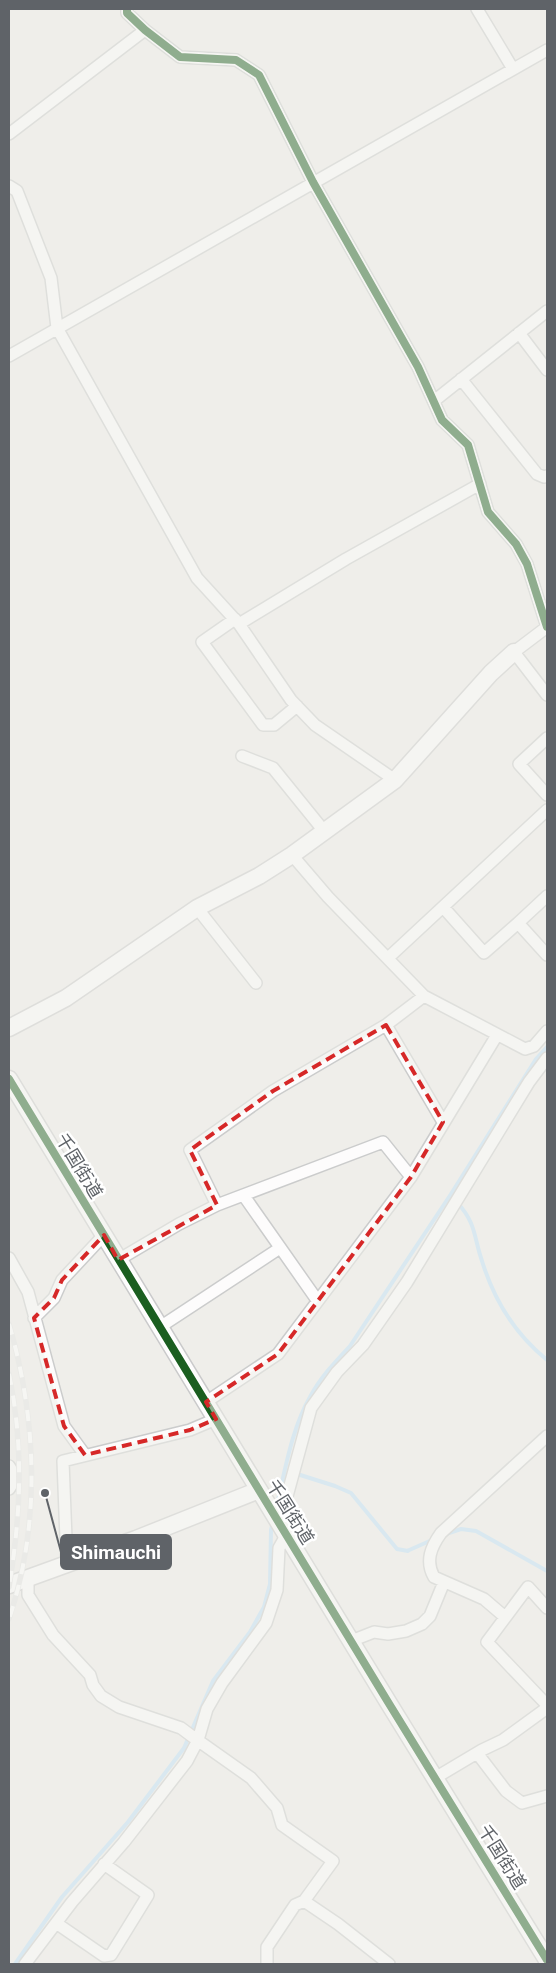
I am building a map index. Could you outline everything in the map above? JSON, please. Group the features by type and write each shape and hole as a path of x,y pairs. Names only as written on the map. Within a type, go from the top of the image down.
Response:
{"street":[{"path":"9,1028 66,998 197,908 259,876 292,855 395,780 491,673 514,652 547,627 527,564 516,544 488,512 468,445 442,420 418,367 313,182 259,75 236,60 180,57 145,30 127,13 126,9"},
{"path":"477,9 513,69"},
{"path":"9,134 145,30"},
{"path":"9,356 547,50"},
{"path":"9,186 17,191 51,278 57,328 196,578 237,621 297,706 315,725 395,780"},
{"path":"434,400 547,311"},
{"path":"519,333 547,370"},
{"path":"461,379 537,474 544,477 547,476"},
{"path":"297,706 274,725 263,725 202,642 480,484"},
{"path":"514,652 547,695"},
{"path":"547,738 519,764 547,795"},
{"path":"242,756 273,768 324,831"},
{"path":"388,958 547,810"},
{"path":"292,855 328,896 424,996 525,1049 534,1046 547,1032"},
{"path":"443,907 484,953 547,896"},
{"path":"197,908 256,983"},
{"path":"518,923 547,955"},
{"path":"217,1205 190,1150 273,1091 386,1025 424,996"},
{"path":"386,1025 443,1122"},
{"path":"206,1402 278,1354 411,1176 497,1034"},
{"path":"25,1964 72,1902 124,1842 187,1761 192,1736 222,1683 266,1623 277,1590 280,1548 279,1521 311,1408 337,1372 363,1345 407,1282 530,1082 547,1058"},
{"name":"千国街道","path":"9,1079 547,1960"},
{"path":"118,1260 217,1205 383,1142 411,1176"},
{"path":"244,1196 317,1300"},
{"path":"34,1318 54,1298 62,1280 104,1235"},
{"path":"160,1327 280,1248"},
{"path":"9,1258 28,1292 64,1426 85,1455"},
{"path":"67,1565 63,1461 190,1430 216,1419"},
{"path":"505,1617 484,1599 434,1577 429,1569 430,1553 433,1544 441,1533 547,1436"},
{"path":"9,1466 11,1469 11,1486 9,1488"},
{"path":"9,1585 67,1565 259,1490"},
{"path":"28,1579 28,1595 53,1636 90,1675 93,1685 101,1696 119,1707 181,1728 251,1778 277,1808 282,1825 333,1861 304,1901 295,1905 267,1947 267,1964"},
{"path":"351,1641 374,1632 388,1634 406,1631 422,1624 430,1616 444,1582"},
{"path":"435,1778 503,1740 547,1706 487,1642 528,1587 547,1608"},
{"path":"477,1753 506,1791 522,1803 547,1796"},
{"path":"56,1923 104,1956 111,1955 148,1895 104,1864"},
{"path":"304,1901 338,1924 389,1964"}],"highlighted area":[{"path":"386,1025 443,1122 411,1177 278,1354 206,1402 216,1419 190,1430 85,1455 64,1426 34,1318 54,1298 62,1280 104,1235 118,1260 217,1205 190,1150 198,1143 273,1091"}],"waterway":[{"path":"276,1508 293,1437 303,1410 318,1383 350,1346 451,1194 536,1059 547,1047"},
{"path":"457,1202 468,1217 474,1230 479,1252 499,1303 525,1339 547,1360"},
{"path":"294,1473 351,1493 397,1549 408,1551 432,1540"},
{"path":"15,1964 62,1897 128,1822 184,1748 213,1681 250,1632 264,1607 270,1584 271,1530 273,1522"},
{"path":"446,1534 461,1529 476,1531 547,1571"}],"railway":[{"path":"9,1324 25,1397 30,1434 32,1472 26,1546 19,1583 9,1619"},
{"path":"9,1374 14,1401 19,1454 18,1507 9,1587"}],"cycle path":[{"path":"127,9 127,13 145,30 180,57 236,60 259,75 313,182 418,367 442,420 468,445 488,512 516,544 527,564 547,627"},
{"path":"9,1079 547,1960"}],"place":[{"name":"Shimauchi","path":"45,1493"}]}
